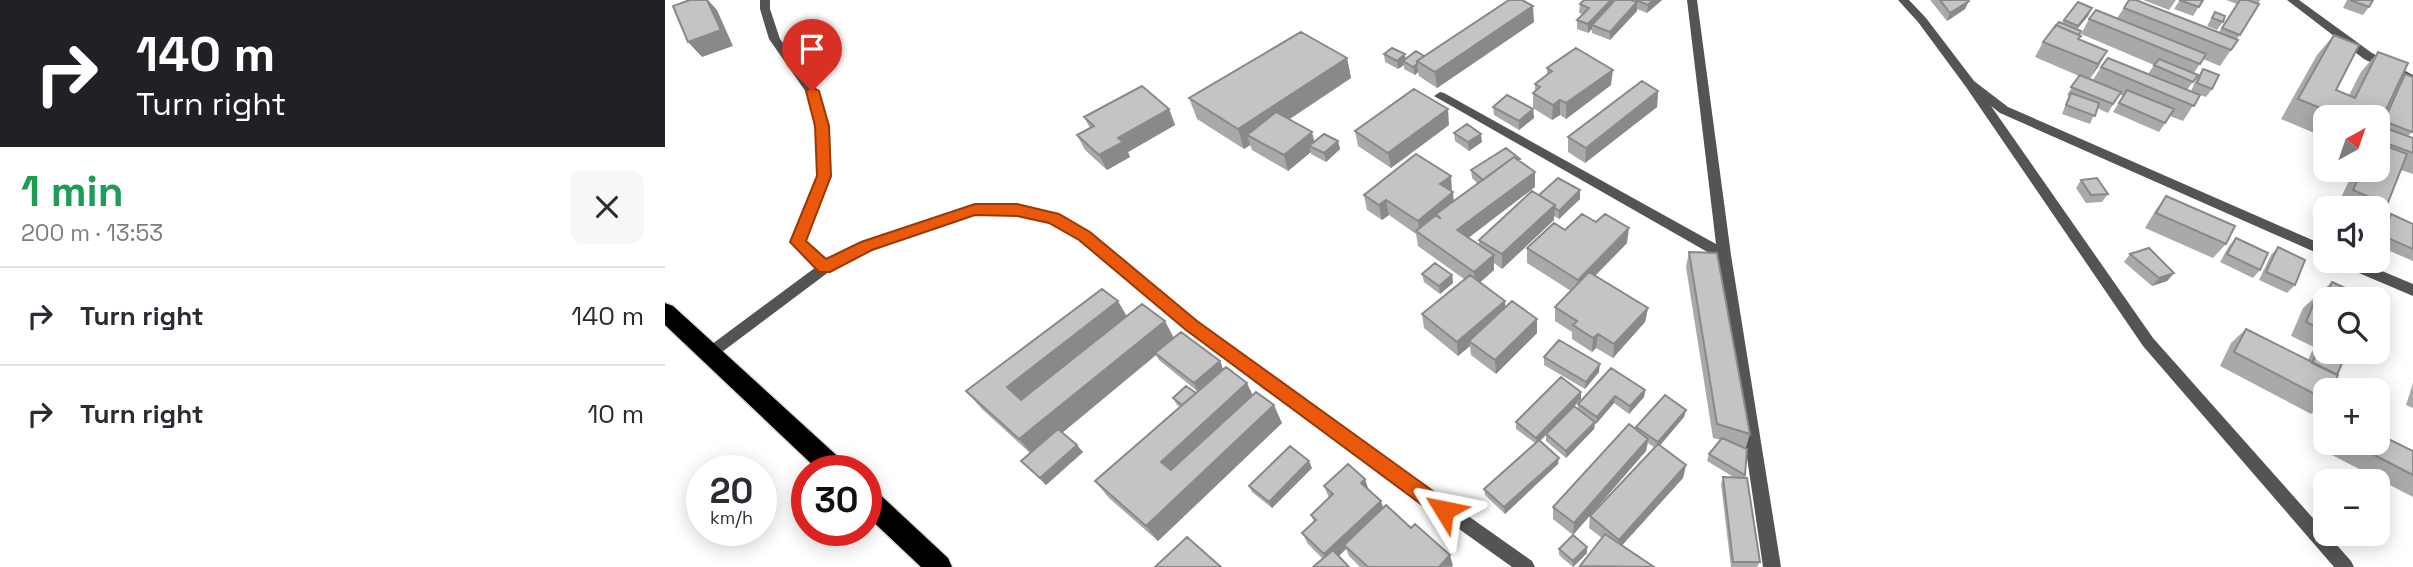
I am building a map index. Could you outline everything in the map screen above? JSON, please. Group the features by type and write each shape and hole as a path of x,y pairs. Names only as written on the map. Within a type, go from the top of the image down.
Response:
{"highway":[{"path":"665,312 819,455"},
{"path":"882,513 939,567"}],"street":[{"path":"765,0 765,9 775,39 812,91 822,126 824,176 797,242 825,267"},
{"path":"1692,0 1724,255 1772,567"},
{"path":"1903,0 1922,20 1970,84 2148,342 2345,567"},
{"path":"2292,0 2368,56 2413,80"},
{"path":"1970,84 2004,110 2313,246"},
{"path":"1440,96 1724,255"},
{"path":"709,354 825,267 867,246 975,209 1017,210 1053,218 1085,236 1192,326 1269,384 1526,567"},
{"path":"2373,273 2413,290"}],"building":[{"path":"690,0 707,0 721,30 688,42 673,6"},
{"path":"1509,0 1522,0 1533,6 1435,72 1417,61"},
{"path":"1584,0 1611,0 1588,24 1577,20 1589,8 1580,4"},
{"path":"1615,0 1637,2 1610,32 1592,25"},
{"path":"1636,0 1653,0 1648,5"},
{"path":"1940,0 1968,0 1969,1 1950,13"},
{"path":"2129,0 2136,0 2238,40 2231,50 2124,8"},
{"path":"2179,0 2203,0 2199,7"},
{"path":"2240,0 2259,4 2240,35 2222,28"},
{"path":"2350,0 2373,0 2369,7"},
{"path":"2078,2 2092,8 2078,26 2064,20"},
{"path":"2096,10 2206,54 2200,64 2089,19"},
{"path":"2215,12 2225,16 2223,22 2212,18"},
{"path":"2059,22 2081,31 2079,35 2056,25"},
{"path":"2056,25 2081,36 2078,39 2107,51 2098,64 2043,42"},
{"path":"1301,32 1347,58 1238,129 1189,98"},
{"path":"2334,35 2359,45 2336,90 2355,98 2378,52 2408,63 2388,105 2313,105 2298,99"},
{"path":"1392,48 1405,54 1397,61 1384,54"},
{"path":"1576,48 1613,70 1566,103 1560,100 1553,105 1533,93 1540,87 1535,84 1552,71 1547,68"},
{"path":"1416,51 1424,56 1417,64 1413,67 1403,61"},
{"path":"2108,58 2200,95 2194,106 2101,67"},
{"path":"2159,59 2198,75 2193,82 2154,65"},
{"path":"2203,69 2219,75 2212,89 2197,83"},
{"path":"2405,74 2413,77 2412,132 2391,124 2391,105"},
{"path":"2080,75 2121,92 2113,104 2071,87"},
{"path":"1642,81 1658,91 1586,148 1568,137"},
{"path":"1142,86 1169,109 1118,138 1123,142 1099,155 1077,135 1094,126 1084,117"},
{"path":"1414,89 1448,109 1388,153 1355,131"},
{"path":"2127,90 2174,109 2165,123 2119,103"},
{"path":"2071,93 2099,103 2095,116 2066,105"},
{"path":"1507,95 1533,109 1519,121 1493,107"},
{"path":"1276,112 1312,132 1284,155 1247,135"},
{"path":"1467,124 1481,134 1468,142 1454,133"},
{"path":"2391,130 2413,138 2413,153 2391,145"},
{"path":"1324,134 1338,141 1324,153 1309,146"},
{"path":"1506,148 1520,159 1514,157 1483,180 1471,170"},
{"path":"2391,148 2407,154 2390,197 2367,196 2353,190 2357,182 2391,182"},
{"path":"1416,154 1451,176 1440,184 1453,192 1418,221 1386,200 1379,205 1364,195"},
{"path":"1514,157 1535,172 1457,230 1494,255 1474,272 1416,231 1436,215 1441,219 1436,214"},
{"path":"1558,178 1580,190 1559,211 1555,205 1539,195"},
{"path":"2097,178 2108,194 2091,195 2081,180"},
{"path":"1532,191 1555,205 1502,254 1479,240"},
{"path":"2166,196 2235,226 2226,244 2156,213"},
{"path":"1582,214 1596,222 1605,214 1629,228 1578,280 1527,248 1554,223 1565,230"},
{"path":"2391,214 2413,224 2413,249 2390,239"},
{"path":"2236,238 2268,253 2260,270 2227,254"},
{"path":"2278,247 2305,260 2295,285 2266,272"},
{"path":"2149,248 2174,273 2159,278 2130,254"},
{"path":"1689,252 1717,253 1750,434 1717,424"},
{"path":"1435,263 1452,275 1439,286 1422,274"},
{"path":"1589,272 1648,308 1614,344 1598,334 1593,338 1573,325 1577,321 1555,307"},
{"path":"1470,275 1505,301 1457,342 1422,314"},
{"path":"2332,282 2343,287 2330,287"},
{"path":"1102,289 1118,301 1007,387 1021,400 1142,304 1165,321 1019,439 966,391"},
{"path":"1512,301 1537,319 1495,360 1469,341"},
{"path":"2313,305 2313,325 2306,322"},
{"path":"2246,329 2338,375 2337,378 2313,378 2313,393 2234,352"},
{"path":"1181,332 1220,361 1194,383 1155,353"},
{"path":"1559,340 1600,364 1586,382 1544,357"},
{"path":"2314,364 2342,364 2337,375"},
{"path":"1226,367 1247,383 1161,462 1171,470 1256,392 1274,405 1146,526 1095,481"},
{"path":"1611,368 1645,390 1630,406 1615,396 1597,417 1578,404"},
{"path":"1561,377 1581,392 1536,438 1516,422"},
{"path":"1186,386 1196,393 1182,405 1173,398"},
{"path":"1665,395 1686,410 1658,442 1636,427"},
{"path":"1574,406 1595,422 1566,451 1546,434"},
{"path":"1629,424 1648,439 1574,523 1553,507"},
{"path":"1058,429 1077,445 1040,478 1021,461"},
{"path":"1722,438 1747,449 1745,475 1709,454"},
{"path":"1539,440 1559,458 1504,507 1484,489"},
{"path":"2390,440 2413,451 2413,475 2374,455 2390,455"},
{"path":"1658,444 1686,465 1619,540 1590,516"},
{"path":"1290,446 1309,461 1269,502 1249,486"},
{"path":"1348,464 1365,479 1361,483 1381,501 1324,554 1302,533 1316,520 1311,515 1333,494 1324,486"},
{"path":"1723,477 1747,478 1760,562 1733,562"},
{"path":"1386,505 1411,528 1415,524 1450,555 1439,567 1368,567 1344,545"},
{"path":"1605,534 1654,567 1580,566"},
{"path":"1573,535 1587,547 1573,561 1559,549"},
{"path":"1187,537 1221,567 1155,567"},
{"path":"1333,550 1349,567 1313,567"}],"route":[{"path":"812,91 822,126 824,176 797,242 825,267 867,246 975,209 1017,210 1053,218 1085,236 1192,326 1444,510"}]}
